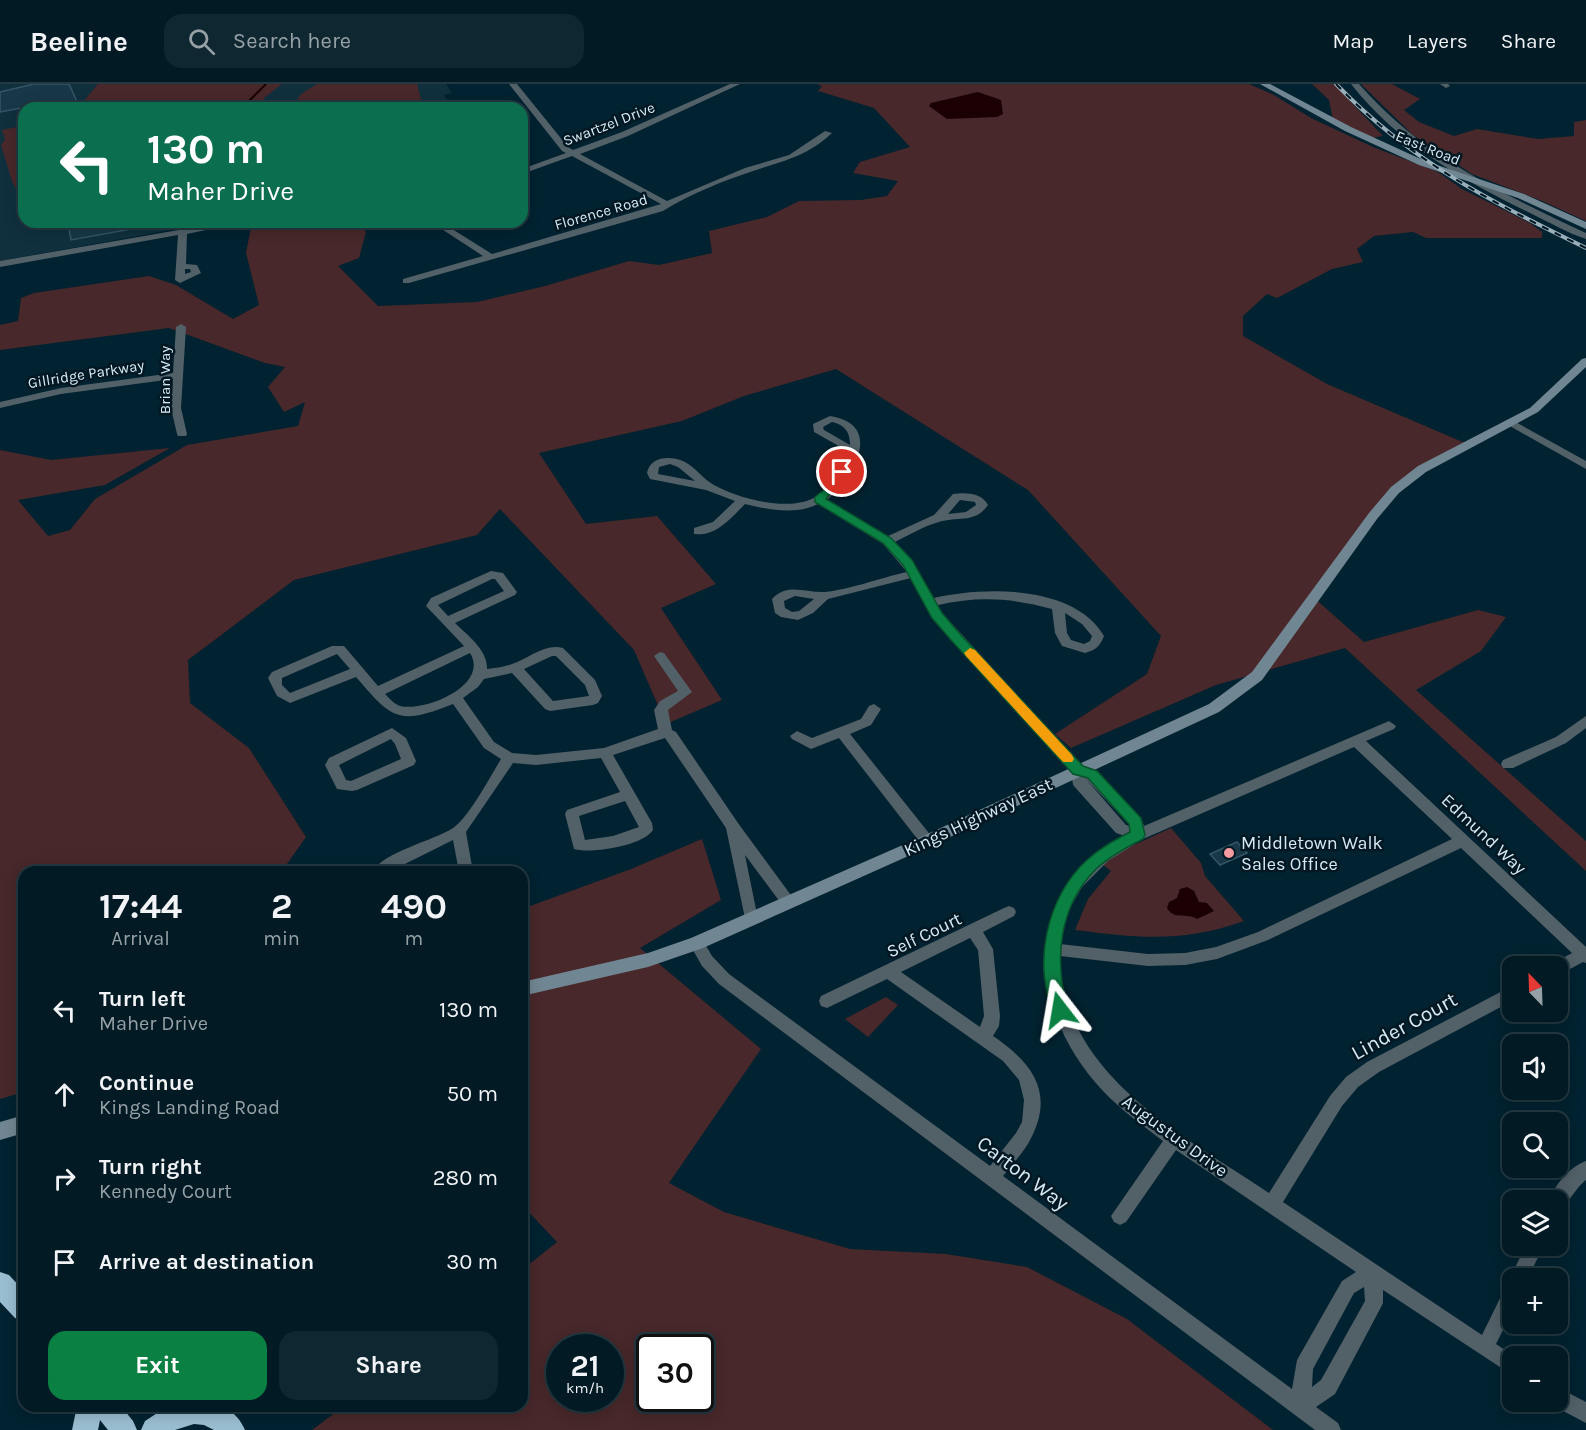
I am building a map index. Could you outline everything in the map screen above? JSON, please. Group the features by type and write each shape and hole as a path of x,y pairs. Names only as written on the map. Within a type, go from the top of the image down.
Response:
{"highway":[{"path":"0,1284 18,1303"},
{"path":"85,1430 89,1412"},
{"path":"110,1412 124,1430"},
{"path":"154,1430 170,1418 185,1412"},
{"path":"206,1412 223,1418 232,1430"}],"street":[{"path":"513,84 527,102"},
{"name":"Swartzel Drive","path":"528,169 625,134 736,84"},
{"name":"East Road","path":"1264,84 1379,144 1422,163 1521,196 1586,226"},
{"path":"1355,84 1380,112 1433,154 1478,182 1586,236"},
{"path":"528,103 565,149 667,204"},
{"name":"Florence Road","path":"406,281 660,209 748,170 792,157 828,133"},
{"path":"0,264 202,228"},
{"path":"445,228 491,257"},
{"path":"181,266 183,231"},
{"name":"Brian Way","path":"181,327 176,408 182,434"},
{"name":"Kings Highway East","path":"528,988 637,963 697,943 927,841 1214,708 1245,687 1271,658 1373,516 1395,490 1422,469 1512,423 1544,402 1586,361"},
{"name":"Gillridge Parkway","path":"0,398 178,371"},
{"name":"Gillridge Parkway","path":"0,405 42,391"},
{"path":"1512,423 1586,466"},
{"path":"709,487 742,501 782,506 803,505 819,500 830,490 854,455"},
{"path":"819,500 887,541 908,563 929,603 955,637 1078,770 1078,781 1121,829 1138,835"},
{"path":"698,531 717,525 742,501"},
{"path":"887,541 938,518"},
{"path":"824,596 913,574"},
{"path":"358,671 290,698 283,694 273,681 277,675 336,648 340,649 396,710 415,712 427,710 455,697 473,684 480,675 482,665 471,648 446,622 432,606 435,601 491,575 499,576 511,589 508,595 446,622"},
{"path":"929,603 985,592 1019,596 1058,606"},
{"path":"378,692 460,651 471,648"},
{"path":"480,675 515,668 550,652 559,651 590,683 596,696 593,700 550,706 515,668"},
{"path":"660,656 686,692 665,704 662,710 666,733"},
{"path":"455,697 489,745 509,758 536,760 605,753 666,733 671,735 733,827 788,902"},
{"path":"797,736 811,744 866,722 874,709"},
{"path":"392,733 401,741 409,761 352,786 342,785 334,771 332,765 334,762 392,733 401,723 404,711"},
{"name":"Augustus Drive","path":"1389,726 1138,835 1101,856 1074,884 1056,923 1052,968 1057,1000 1067,1025 1082,1052 1112,1089 1174,1139 1502,1359"},
{"path":"1508,764 1582,729"},
{"path":"842,733 927,841"},
{"name":"Edmund Way","path":"1356,740 1585,956"},
{"path":"605,753 645,823 646,830 623,839 586,847 579,845 572,814 628,795"},
{"path":"386,866 459,831 471,817 509,758"},
{"path":"733,827 751,918"},
{"path":"459,831 465,866"},
{"path":"1052,949 1148,960 1185,959 1217,953 1263,936 1462,840"},
{"path":"973,930 1009,912"},
{"name":"Self Court","path":"982,1037 989,1029 992,1016 985,949 973,930 888,971 1019,1066 1030,1084 1032,1115 1026,1131 991,1178"},
{"name":"Carton Way","path":"697,943 707,961 724,979 1331,1430"},
{"path":"1568,964 1585,956"},
{"path":"827,1001 888,971"},
{"name":"Linder Court","path":"1272,1204 1336,1101 1352,1082 1373,1067 1502,998"},
{"path":"0,1131 18,1126"},
{"path":"1120,1216 1174,1139"},
{"path":"1564,1190 1571,1181 1586,1169"},
{"path":"1373,1272 1374,1303 1364,1322 1328,1387 1300,1406 1304,1367 1348,1287 1373,1272"},
{"path":"1485,1348 1502,1313"},
{"path":"1568,1403 1586,1413"}],"shaded area":[{"path":"0,84 446,84 452,93 444,95 448,102 18,102 18,228 176,228 0,261"},
{"path":"98,84 282,84 264,98 264,102 83,102"},
{"path":"317,84 417,84 422,102 296,102 301,94"},
{"path":"817,84 1249,84 1274,95 1311,118 1373,147 1438,172 1462,189 1530,223 1542,232 1542,238 1426,238 1413,232 1374,236 1357,249 1363,262 1332,269 1277,298 1267,294 1243,316 1243,336 1327,384 1465,443 1405,485 1312,596 1364,642 1478,610 1506,617 1481,651 1416,690 1586,841 1586,871 1345,648 1216,685 1071,748 1055,734 1147,674 1161,636 1028,490 836,369 744,396 682,421 539,453 586,524 657,516 716,584 661,608 722,700 666,724 634,650 500,509 477,535 294,580 188,660 190,703 249,748 306,837 286,866 18,866 18,1094 0,1099 0,450 51,460 170,448 105,485 18,500 48,536 70,530 95,499 187,445 298,426 305,402 284,412 268,387 285,367 265,363 169,328 0,350 0,325 18,321 21,298 34,293 149,276 176,285 233,319 259,305 246,253 251,228 363,228 366,232 359,258 338,266 378,306 477,302 545,286 629,261 659,265 712,253 709,231 767,217 799,201 861,200 887,196 898,181 853,173 860,162 910,147 874,108 818,91 822,86"},
{"path":"1312,84 1334,84 1383,136 1371,138 1333,120 1329,100"},
{"path":"1361,84 1392,84 1420,99 1404,110 1419,122 1454,136 1477,129 1538,139 1574,136 1574,122 1586,120 1586,221 1472,174 1413,135"},
{"path":"978,92 1001,100 1003,114 997,117 947,119 929,106 931,103"},
{"path":"18,127 18,193 1,145 5,139 2,130"},
{"path":"1171,828 1201,863 1205,876 1244,921 1180,936 1119,935 1075,930 1088,899 1111,871 1103,865 1121,851"},
{"path":"702,839 721,900 640,948 761,1049 669,1183 724,1212 850,1249 946,1254 1027,1267 1127,1319 1273,1430 312,1430 336,1412 528,1412 528,1265 557,1242 528,1211 528,907 631,869"},
{"path":"1187,887 1194,891 1199,902 1207,903 1214,911 1197,919 1170,912 1167,908 1169,902 1177,898 1180,889"},
{"path":"886,997 898,1005 868,1037 845,1019"}],"building":[{"path":"34,84 69,84 77,102 18,102 18,109 0,112 0,92"},
{"path":"69,228 137,228 71,240"},
{"name":"Middletown Walk Sales Office","path":"1237,842 1247,853 1220,865 1210,854"}],"waterway":[{"path":"248,102 266,84"}],"railway":[{"path":"1336,84 1393,136 1453,178 1517,214 1586,248"}],"slow traffic":[{"path":"970,653 1068,759"}],"place":[{"name":"Middletown Walk Sales Office","path":"1229,853"}],"route":[{"path":"842,472 830,490 819,500 887,541 908,563 937,615 955,637 1078,770 1092,774 1136,822 1138,835 1110,849 1092,864 1074,884 1061,910 1056,923 1052,949 1054,989 1060,1010"}]}
